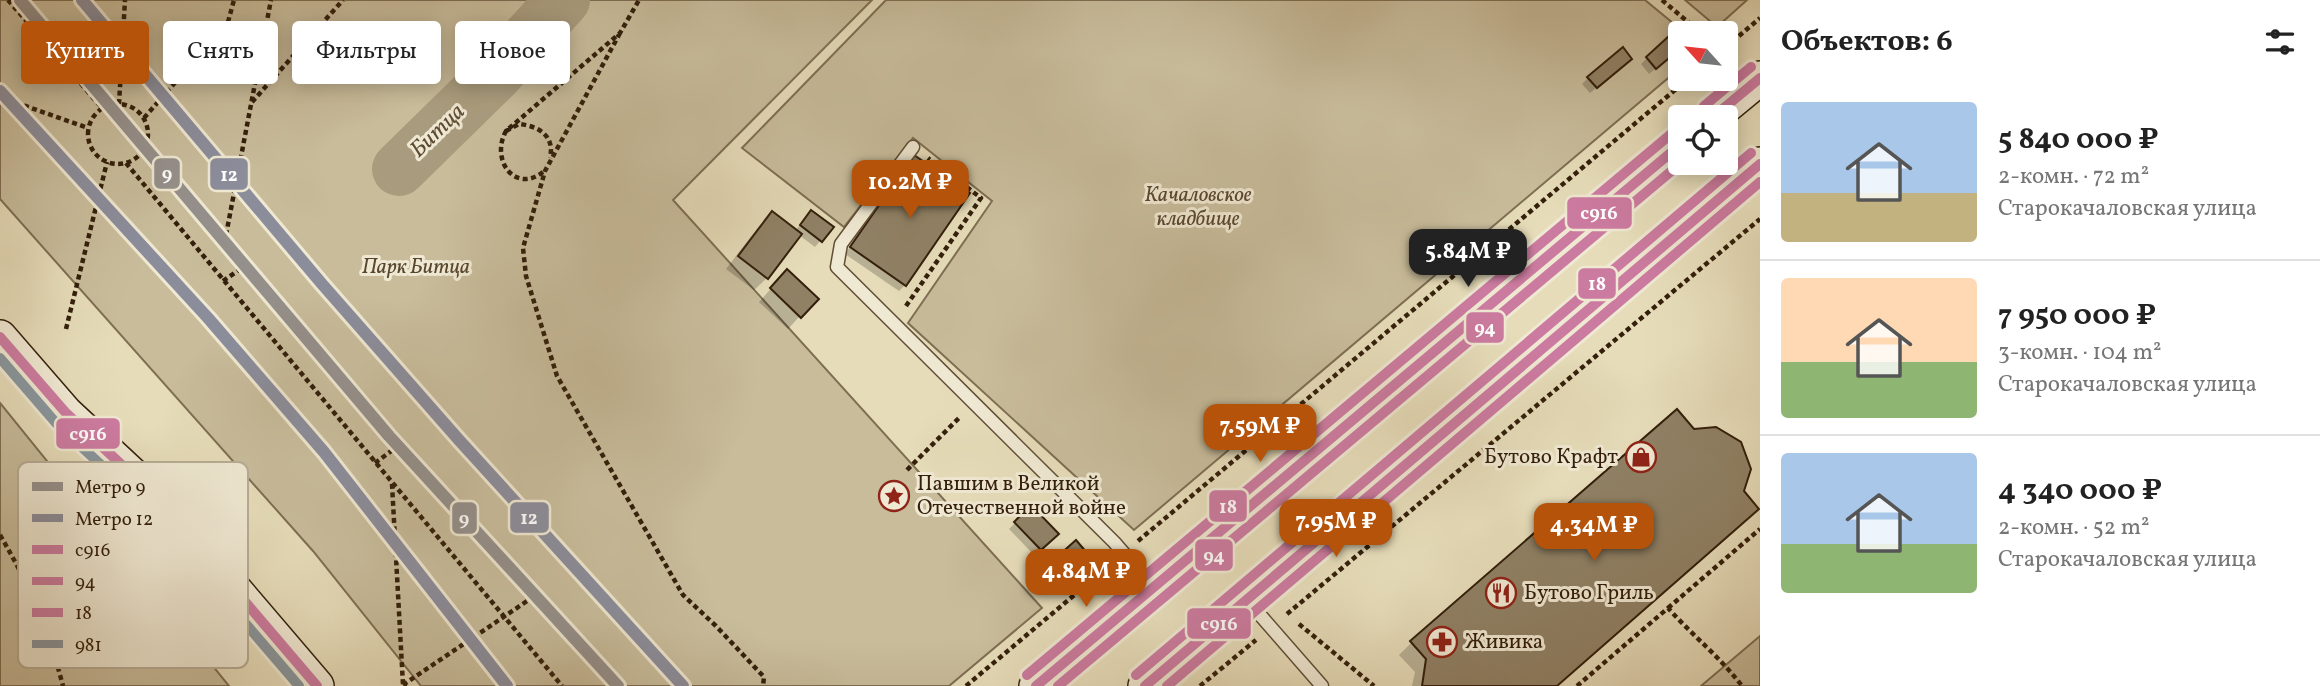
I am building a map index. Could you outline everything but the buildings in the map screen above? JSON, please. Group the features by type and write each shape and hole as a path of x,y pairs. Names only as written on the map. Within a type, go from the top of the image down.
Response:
{"street":[{"path":"1727,105 1760,78"},
{"path":"1036,686 1668,155"},
{"path":"1145,686 1760,164"},
{"path":"0,337 66,413 119,462"},
{"path":"248,605 317,686"}],"lane":[{"path":"914,147 841,244 837,267 1124,553 1154,588"},
{"path":"1246,600 1321,686"}],"path":[{"path":"8,0 102,108"},
{"path":"119,104 125,0"},
{"path":"144,118 228,22 234,0"},
{"path":"226,236 271,0"},
{"path":"251,103 343,0"},
{"path":"620,33 506,131 500,143 500,156 509,172 525,179 534,179 545,171 639,0"},
{"path":"1662,0 1687,21"},
{"path":"1738,37 1760,18"},
{"path":"966,686 1674,91"},
{"path":"0,97 88,128"},
{"path":"119,104 136,110 144,118 148,129 148,140 141,152 126,163 107,162 97,156 88,139 88,128 93,117 102,108 119,104"},
{"path":"506,131 519,124 531,125 547,136 551,154 523,248 526,276 558,376 683,595 764,677 763,686"},
{"path":"148,140 226,236 533,597 617,686"},
{"path":"894,323 981,198 914,147"},
{"path":"66,328 107,162"},
{"path":"126,163 562,686"},
{"path":"1200,686 1760,219"},
{"path":"223,281 249,263"},
{"path":"907,470 974,402"},
{"path":"375,463 402,443"},
{"path":"392,484 404,686"},
{"path":"1577,686 1760,528"},
{"path":"0,535 18,565"},
{"path":"404,686 533,597"},
{"path":"1668,608 1726,664 1742,686"},
{"path":"1287,614 1374,686"},
{"path":"58,668 63,686"}],"green space":[{"name":"Парк Битца","path":"0,0 872,0 673,200 1042,608 949,686 421,686 313,551 248,478 248,462 234,462 0,199"},
{"name":"Качаловское кладбище","path":"886,0 1645,0 1670,21 1668,21 1668,78 1134,530 908,323 992,201 913,138 844,227 742,148"},
{"path":"1685,0 1747,0 1724,21 1710,21"},
{"path":"0,403 48,462 18,462 18,668 214,668 229,686 0,686"},
{"path":"1760,636 1760,686 1701,686"}],"waterway":[{"name":"Битца","path":"399,169 496,74 563,0"}],"metro line":[{"name":"9","path":"20,0 389,436 618,686"},
{"name":"12","path":"82,0 322,284 459,440 683,686"},
{"name":"12","path":"0,91 208,318 324,452 507,686"}],"transit line":[{"name":"18","path":"1705,105 1751,67"},
{"name":"с916","path":"1727,105 1760,78"},
{"name":"18","path":"1027,675 1668,137"},
{"name":"18","path":"1136,675 1751,153"},
{"name":"с916","path":"1036,686 1668,155"},
{"name":"с916","path":"1145,686 1760,164"},
{"name":"94","path":"1058,686 1668,174"},
{"name":"94","path":"1167,686 1760,182"},
{"name":"с916","path":"0,337 66,413 119,462"},
{"name":"981","path":"0,358 56,423 98,462"},
{"name":"с916","path":"248,605 317,686"},
{"name":"981","path":"248,626 299,686"}],"place":[{"name":"Бутово Крафт","path":"1641,457"},
{"name":"Павшим в Великой Отечественной войне","path":"894,496"},
{"name":"Бутово Гриль","path":"1501,593"},
{"name":"Живика","path":"1442,642"}]}
